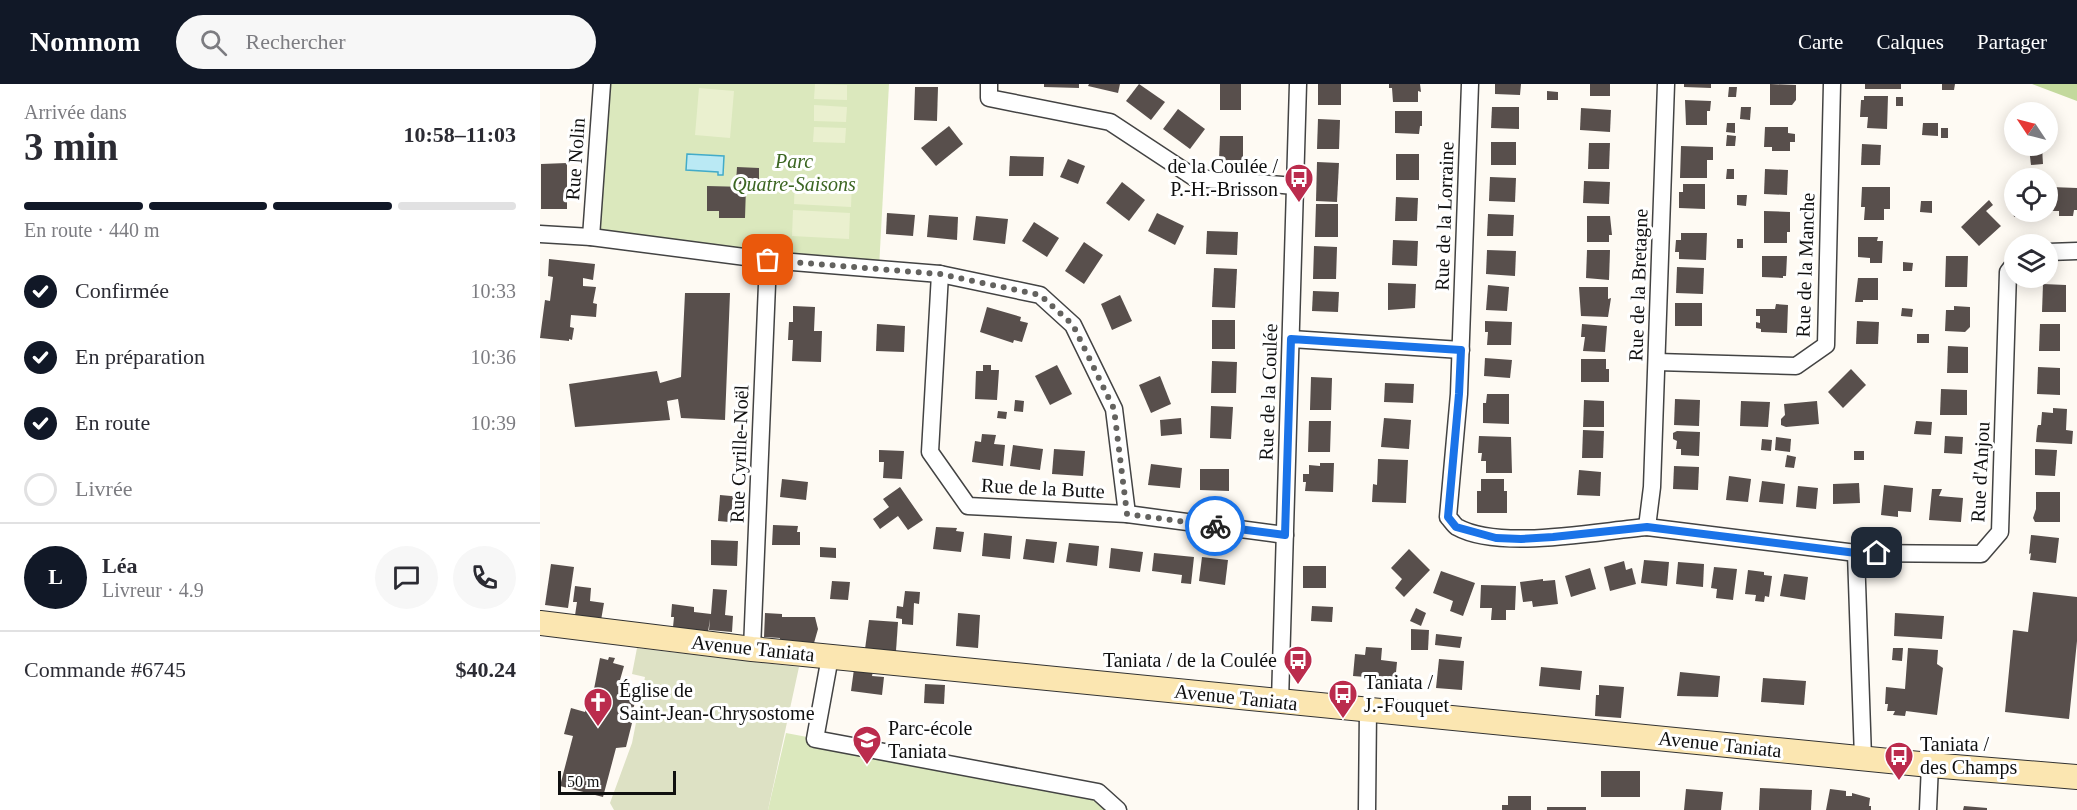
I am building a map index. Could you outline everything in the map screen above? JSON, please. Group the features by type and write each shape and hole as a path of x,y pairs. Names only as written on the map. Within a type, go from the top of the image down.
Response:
{"main road":[{"name":"Avenue Taniata","path":"540,623 830,657 1930,765 2077,777"}],"street":[{"name":"Rue Nolin","path":"591,237 602,84"},
{"path":"989,84 988,98 1110,122 1195,178 1295,186"},
{"name":"Rue de la Coulée","path":"1280,701 1298,84"},
{"name":"Rue de la Lorraine","path":"1470,84 1459,394 1448,517 1456,527 1496,538 1521,539 1647,527"},
{"name":"Rue de la Bretagne","path":"1647,527 1652,487 1665,84"},
{"name":"Rue de la Manche","path":"1657,362 1796,366 1826,345 1832,84"},
{"path":"540,234 591,237 768,260 940,274 1040,295 1073,325 1114,409 1127,514"},
{"path":"2058,252 2077,251"},
{"name":"Rue Cyrille-Noël","path":"752,649 768,260"},
{"name":"Rue de la Butte","path":"940,274 930,452 968,506 1127,514 1285,535"},
{"name":"Rue d'Anjou","path":"1647,527 1856,553 1981,554 2000,532 2008,288"},
{"path":"1291,339 1461,350"},
{"path":"1856,553 1863,758"},
{"path":"830,657 815,739 1098,792 1118,810"},
{"path":"1367,810 1368,709"},
{"path":"1929,810 1930,765"}],"green space":[{"name":"Parc Quatre-Saisons","path":"602,84 889,84 879,268 591,237"},
{"path":"815,84 847,85 847,100 814,99"},
{"path":"2032,84 2077,84 2077,101"},
{"path":"699,88 734,91 730,138 695,135"},
{"path":"814,105 847,107 846,122 814,121"},
{"path":"814,127 846,128 845,143 813,142"},
{"path":"795,178 852,181 851,207 794,204"},
{"path":"793,210 850,213 849,239 792,236"},
{"path":"637,648 799,667 768,810 614,810 610,803 632,743 645,677 632,674"},
{"name":"Parc-école Taniata","path":"786,733 1098,792 1118,810 768,810"}],"water":[{"path":"687,154 724,156 723,175 718,175 718,172 686,170"}],"building":[{"path":"1044,84 1079,84 1079,88 1044,87"},
{"path":"1089,84 1120,84 1118,93 1088,86"},
{"path":"1139,84 1165,102 1151,120 1126,101"},
{"path":"1220,84 1241,84 1241,110 1220,110"},
{"path":"1318,84 1341,84 1341,105 1318,105"},
{"path":"1389,84 1420,84 1421,92 1418,91 1418,102 1393,102 1392,88 1389,88"},
{"path":"1495,84 1521,84 1520,95 1495,94"},
{"path":"1590,84 1610,84 1610,96 1590,96"},
{"path":"1684,84 1711,84 1711,88 1684,87"},
{"path":"1770,84 1796,85 1796,100 1792,105 1770,105"},
{"path":"1865,84 1901,84 1901,89 1865,89"},
{"path":"1942,84 1955,84 1954,90 1942,90"},
{"path":"915,87 938,87 937,121 914,120"},
{"path":"1729,87 1737,87 1736,97 1728,97"},
{"path":"1547,91 1558,92 1558,100 1547,100"},
{"path":"1864,96 1888,96 1887,129 1867,128 1868,117 1860,117 1861,100 1864,100"},
{"path":"1896,97 1903,97 1903,106 1896,106"},
{"path":"1685,100 1711,101 1710,111 1707,111 1707,125 1686,125"},
{"path":"1492,107 1519,107 1519,129 1491,128"},
{"path":"1741,107 1751,107 1750,120 1740,119"},
{"path":"1581,108 1611,110 1610,132 1580,130"},
{"path":"1178,109 1205,129 1190,149 1163,129"},
{"path":"1395,111 1422,111 1422,126 1420,126 1419,134 1395,133"},
{"path":"1318,119 1340,120 1339,149 1317,149"},
{"path":"1727,123 1735,123 1735,133 1726,132"},
{"path":"1923,123 1938,123 1938,136 1922,135"},
{"path":"949,126 963,144 936,166 921,148"},
{"path":"1765,127 1788,127 1788,133 1795,134 1795,142 1790,142 1790,151 1772,151 1772,147 1764,147"},
{"path":"1941,128 1948,128 1948,138 1941,138"},
{"path":"1727,135 1736,136 1735,146 1726,146"},
{"path":"1220,136 1243,136 1243,161 1219,160"},
{"path":"1491,142 1516,142 1516,165 1491,165"},
{"path":"1589,143 1610,143 1609,169 1588,169"},
{"path":"1862,144 1881,145 1880,165 1861,165"},
{"path":"1681,146 1713,147 1713,160 1707,160 1707,178 1680,178"},
{"path":"1396,154 1419,154 1419,180 1396,180"},
{"path":"1010,156 1044,157 1043,176 1009,176"},
{"path":"2030,156 2043,156 2043,164 2031,165"},
{"path":"1068,159 1085,166 1078,184 1060,177"},
{"path":"1317,162 1339,163 1337,202 1316,201"},
{"path":"567,163 567,209 541,209 541,164"},
{"path":"737,167 759,168 759,184 736,184"},
{"path":"1727,169 1734,169 1734,179 1726,179"},
{"path":"1765,169 1788,170 1787,195 1764,194"},
{"path":"1490,177 1516,178 1515,202 1489,201"},
{"path":"1584,181 1610,182 1609,204 1583,203"},
{"path":"1122,182 1145,200 1129,221 1106,203"},
{"path":"1683,184 1705,184 1705,209 1679,208 1679,192 1683,192"},
{"path":"707,186 746,187 745,218 719,218 719,211 707,211"},
{"path":"1862,187 1890,187 1890,209 1884,209 1884,220 1864,220 1865,207 1861,207"},
{"path":"2058,187 2077,188 2077,210 2074,210 2073,216 2059,216"},
{"path":"1737,195 1747,195 1746,206 1737,205"},
{"path":"1396,197 1418,198 1417,221 1395,221"},
{"path":"1989,200 1993,205 1986,211 2001,226 1979,246 1961,227"},
{"path":"1921,201 1932,201 1932,213 1920,212"},
{"path":"1316,204 1338,204 1338,237 1315,237"},
{"path":"1764,211 1790,212 1790,232 1787,232 1787,243 1764,243"},
{"path":"887,213 915,215 913,236 886,234"},
{"path":"1157,213 1184,226 1175,245 1148,231"},
{"path":"1488,214 1514,215 1513,236 1487,236"},
{"path":"929,215 958,217 957,240 927,237"},
{"path":"976,216 1008,219 1005,244 973,240"},
{"path":"1587,216 1610,216 1612,235 1609,235 1609,242 1587,242"},
{"path":"1034,222 1059,238 1047,257 1022,241"},
{"path":"1207,231 1238,232 1237,255 1206,254"},
{"path":"1681,233 1707,233 1706,260 1679,259 1679,252 1675,252 1676,240 1681,240"},
{"path":"1858,237 1878,237 1877,241 1883,241 1882,263 1870,263 1870,258 1858,257"},
{"path":"1737,239 1743,239 1743,248 1737,248"},
{"path":"1393,240 1418,241 1417,266 1392,265"},
{"path":"1084,242 1103,255 1084,284 1065,271"},
{"path":"1314,246 1337,247 1336,279 1313,279"},
{"path":"1487,250 1516,251 1515,276 1486,274"},
{"path":"1587,250 1610,250 1609,280 1586,278"},
{"path":"1762,256 1787,256 1786,276 1783,278 1762,277"},
{"path":"1946,256 1968,256 1967,287 1945,287"},
{"path":"549,259 595,264 593,280 583,278 583,286 596,287 593,303 597,304 596,317 571,315 570,327 574,328 572,340 569,339 569,341 540,338 545,300 550,301 553,277 548,276"},
{"path":"1903,262 1913,263 1912,271 1903,271"},
{"path":"1677,267 1704,268 1703,294 1676,293"},
{"path":"1214,268 1237,269 1235,308 1212,307"},
{"path":"1858,278 1878,278 1878,300 1855,302"},
{"path":"1388,283 1416,284 1415,308 1388,310"},
{"path":"1488,285 1509,287 1507,311 1486,310"},
{"path":"2058,285 2066,285 2066,312 2042,312 2043,288 2058,288"},
{"path":"1579,287 1608,287 1608,299 1611,298 1608,317 1581,316"},
{"path":"1313,291 1339,292 1338,312 1312,311"},
{"path":"685,293 730,293 725,420 681,418 678,399 667,401 670,420 575,427 569,384 657,371 660,383 681,377"},
{"path":"1120,295 1132,321 1112,330 1101,304"},
{"path":"1675,303 1702,303 1702,326 1675,326"},
{"path":"1776,304 1788,305 1787,333 1761,332 1761,329 1756,328 1756,322 1760,323 1760,316 1756,316 1756,309 1775,309"},
{"path":"793,306 815,307 814,331 822,331 821,362 792,361 793,340 788,340 789,322 793,322"},
{"path":"1954,306 1970,307 1970,327 1965,332 1945,331 1946,310 1954,310"},
{"path":"987,307 1021,317 1020,321 1028,323 1022,342 1014,340 1013,343 980,332"},
{"path":"1902,308 1913,309 1912,317 1901,316"},
{"path":"1212,320 1235,320 1235,349 1212,349"},
{"path":"1485,321 1512,322 1511,345 1487,345 1488,332 1485,332"},
{"path":"1857,321 1879,322 1878,344 1856,344"},
{"path":"877,324 905,326 904,352 876,351"},
{"path":"1582,324 1607,326 1605,352 1583,351 1585,337 1581,337"},
{"path":"2040,324 2060,324 2060,351 2039,351"},
{"path":"1917,334 1929,334 1929,343 1917,343"},
{"path":"1948,346 1968,347 1968,373 1947,373"},
{"path":"1485,358 1512,360 1510,378 1484,376"},
{"path":"1581,359 1606,359 1609,382 1581,382"},
{"path":"1212,361 1237,362 1236,393 1211,393"},
{"path":"983,365 991,365 991,370 999,370 997,400 975,399 976,371 983,371"},
{"path":"1057,365 1072,394 1050,405 1035,376"},
{"path":"2038,367 2060,368 2060,395 2037,394"},
{"path":"1851,369 1866,385 1843,408 1828,392"},
{"path":"1160,376 1171,404 1151,413 1139,385"},
{"path":"1311,377 1332,378 1331,410 1310,410"},
{"path":"1385,383 1414,384 1413,403 1384,402"},
{"path":"1941,389 1967,390 1967,415 1940,415"},
{"path":"1487,394 1509,394 1509,424 1483,423 1483,403 1486,403"},
{"path":"1675,399 1700,400 1699,426 1674,425"},
{"path":"1015,400 1024,401 1023,412 1014,411"},
{"path":"1584,400 1604,401 1604,427 1583,427"},
{"path":"1741,401 1770,402 1768,427 1740,426"},
{"path":"1817,401 1819,424 1786,427 1781,425 1781,419 1785,415 1784,404"},
{"path":"1211,406 1233,407 1231,439 1210,438"},
{"path":"2053,408 2067,409 2066,430 2073,431 2072,444 2036,442 2042,412 2053,413"},
{"path":"998,411 1007,412 1006,419 997,418"},
{"path":"1181,418 1182,434 1161,436 1160,420"},
{"path":"1384,418 1411,420 1409,449 1381,447"},
{"path":"1309,421 1331,421 1330,452 1308,452"},
{"path":"1916,421 1932,422 1931,435 1914,434"},
{"path":"1583,430 1604,431 1603,458 1582,458"},
{"path":"1677,431 1700,432 1699,456 1681,455 1681,449 1676,449 1677,441 1673,439 1673,433"},
{"path":"982,434 996,435 994,444 1005,445 1003,466 972,462 975,441 981,442"},
{"path":"1479,436 1511,437 1512,473 1486,473 1486,461 1481,461 1482,453 1478,453"},
{"path":"1945,436 1963,437 1962,454 1944,453"},
{"path":"1776,437 1791,439 1790,452 1775,450"},
{"path":"1762,439 1772,440 1771,451 1761,450"},
{"path":"1013,445 1043,449 1040,470 1010,466"},
{"path":"1054,449 1085,451 1083,476 1052,474"},
{"path":"2035,449 2057,450 2055,476 2035,475"},
{"path":"879,450 904,451 902,479 883,478 884,462 879,462"},
{"path":"1854,451 1864,451 1864,460 1854,460"},
{"path":"1787,455 1796,457 1794,468 1785,467"},
{"path":"1378,459 1408,460 1406,503 1372,502 1373,484 1377,485"},
{"path":"1320,463 1334,463 1333,492 1305,491 1306,482 1303,482 1303,474 1309,474 1309,465 1320,466"},
{"path":"1151,464 1182,468 1180,488 1148,485"},
{"path":"1674,466 1699,467 1698,490 1673,489"},
{"path":"1200,469 1229,469 1229,491 1200,490"},
{"path":"1579,470 1601,472 1600,496 1577,495"},
{"path":"1729,476 1751,479 1748,502 1726,500"},
{"path":"782,479 808,482 806,500 780,497"},
{"path":"1481,479 1504,479 1504,491 1507,491 1507,513 1477,513 1477,491 1481,491"},
{"path":"1762,481 1785,484 1783,504 1759,502"},
{"path":"1859,483 1860,503 1833,504 1833,484"},
{"path":"1884,485 1913,488 1911,512 1898,511 1898,517 1881,515"},
{"path":"1798,486 1818,488 1816,509 1796,507"},
{"path":"900,487 923,520 908,530 898,516 880,529 873,519 889,507 883,499"},
{"path":"1932,489 1942,489 1939,496 1963,498 1961,522 1929,520"},
{"path":"2036,492 2060,492 2060,522 2035,522 2033,518 2036,509"},
{"path":"720,495 742,497 740,523 718,521"},
{"path":"773,525 798,526 800,545 772,545"},
{"path":"936,527 957,528 956,531 964,532 961,552 933,549"},
{"path":"984,533 1012,536 1010,559 982,556"},
{"path":"2031,535 2059,538 2056,563 2030,560"},
{"path":"1026,539 1057,542 1054,563 1023,559"},
{"path":"711,540 738,541 737,566 711,565"},
{"path":"1069,543 1099,546 1097,566 1066,562"},
{"path":"820,547 836,548 836,558 820,557"},
{"path":"1111,548 1143,552 1140,572 1109,568"},
{"path":"1409,549 1430,570 1404,597 1395,588 1402,579 1391,568"},
{"path":"1154,553 1194,557 1191,584 1181,583 1182,575 1152,571"},
{"path":"1202,557 1228,560 1225,585 1199,581"},
{"path":"1644,560 1669,562 1667,586 1641,583"},
{"path":"1624,561 1626,570 1632,568 1636,584 1610,591 1604,567"},
{"path":"1678,562 1704,564 1703,587 1676,584"},
{"path":"551,564 574,567 568,608 545,605"},
{"path":"1303,566 1326,566 1326,588 1303,588"},
{"path":"1714,567 1737,569 1733,600 1716,598 1717,589 1711,588"},
{"path":"1590,568 1596,589 1571,597 1565,576"},
{"path":"1748,570 1764,572 1764,575 1772,576 1769,597 1765,596 1764,602 1755,601 1756,595 1745,594"},
{"path":"1441,571 1475,583 1463,616 1450,611 1453,601 1433,593"},
{"path":"1784,574 1808,577 1805,600 1780,596"},
{"path":"1543,579 1543,581 1555,580 1558,604 1533,607 1532,601 1523,602 1520,582"},
{"path":"832,581 850,582 848,600 830,599"},
{"path":"1481,585 1516,586 1515,610 1506,610 1506,620 1491,620 1492,608 1480,608"},
{"path":"575,586 591,588 590,601 604,603 600,626 574,622 577,602 573,602"},
{"path":"713,589 727,590 725,615 733,616 732,632 709,630 710,619 708,632 673,627 672,604 694,607 694,612 711,614"},
{"path":"905,591 920,592 919,604 914,603 913,625 902,624 902,619 896,618 897,606 903,607"},
{"path":"2033,592 2077,597 2077,641 2069,719 2005,712 2013,630 2028,632"},
{"path":"1312,606 1333,607 1332,622 1311,621"},
{"path":"1416,608 1426,613 1421,626 1410,621"},
{"path":"765,613 782,614 782,617 815,617 818,629 814,643 780,641 780,638 764,637"},
{"path":"958,613 980,615 978,648 956,646"},
{"path":"1895,613 1944,616 1942,639 1894,636"},
{"path":"869,620 898,622 896,651 865,649"},
{"path":"1411,629 1429,630 1428,650 1411,650"},
{"path":"1436,634 1462,637 1460,648 1435,645"},
{"path":"1366,647 1382,648 1381,660 1397,662 1395,683 1378,681 1378,678 1353,676 1355,654 1365,655"},
{"path":"1893,648 1903,648 1902,661 1892,660"},
{"path":"1908,648 1938,650 1937,664 1943,668 1937,715 1906,711 1905,716 1893,715 1895,711 1887,711 1886,687 1905,689"},
{"name":"Église de Saint-Jean-Chrysostome","path":"609,657 615,658 613,663 624,666 620,680 630,682 627,691 637,694 626,747 616,748 603,797 560,786 573,736 564,734 571,708 585,712 594,689 600,658 608,660"},
{"path":"1439,659 1464,661 1462,690 1436,688"},
{"path":"1541,667 1582,671 1580,690 1539,686"},
{"path":"854,669 873,671 872,676 884,677 882,695 851,691"},
{"path":"1680,672 1720,676 1718,697 1677,696"},
{"path":"1763,678 1806,681 1804,705 1761,702"},
{"path":"925,684 945,685 944,704 924,703"},
{"path":"1599,685 1624,687 1621,718 1595,716"},
{"path":"1601,771 1640,771 1640,797 1601,797"},
{"path":"1760,788 1812,790 1811,810 1759,810"},
{"path":"1686,789 1723,792 1721,810 1684,810"},
{"path":"1830,789 1846,791 1846,796 1852,796 1852,793 1870,798 1871,810 1826,810"},
{"path":"1508,796 1531,796 1531,810 1502,810 1502,805 1508,805"},
{"path":"1964,806 1987,808 1987,810 1963,810"},
{"path":"1547,807 1586,807 1586,810 1547,810"}],"way so far":[{"path":"768,260 940,274 1040,295 1073,325 1114,409 1127,514 1215,526"}],"place":[{"name":"de la Coulée / P.-H.-Brisson","path":"1299,204"},
{"name":"Taniata / de la Coulée","path":"1298,686"},
{"name":"Taniata / J.-Fouquet","path":"1343,720"},
{"name":"Église de Saint-Jean-Chrysostome","path":"598,728"},
{"name":"Parc-école Taniata","path":"867,766"},
{"name":"Taniata / des Champs","path":"1899,782"}],"route":[{"path":"1215,526 1285,535 1291,339 1461,350 1448,517 1456,527 1496,538 1521,539 1647,527 1856,553 1877,553"}]}
